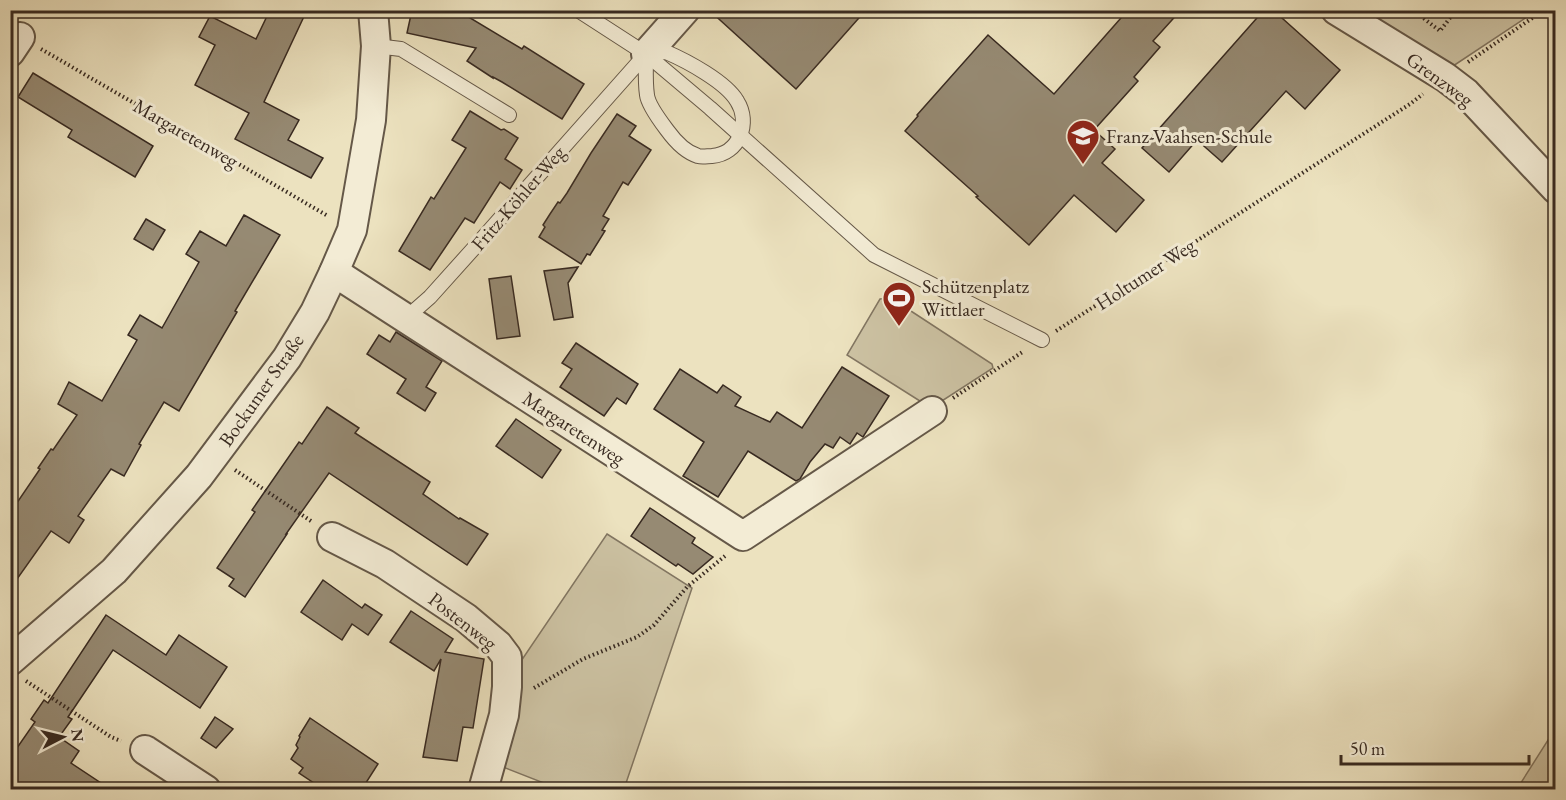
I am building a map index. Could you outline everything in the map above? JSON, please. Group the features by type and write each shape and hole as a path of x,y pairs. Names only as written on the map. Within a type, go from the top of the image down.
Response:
{"street":[{"name":"Bockumer Straße","path":"15,669 114,571 214,456 288,358 315,312 352,230 371,120 376,46 373,10"},
{"name":"Grenzweg","path":"1336,10 1466,93 1556,189"},
{"name":"Fritz-Köhler-Weg","path":"640,60 677,19"},
{"path":"334,273 405,319"},
{"name":"Margaretenweg","path":"405,319 743,536"},
{"path":"743,536 932,411"},
{"name":"Postenweg","path":"332,537 385,564 466,618 498,645 507,657 504,715 483,789"},
{"path":"145,750 206,789"}],"lane":[{"path":"578,10 741,136 874,255 1042,340"},
{"path":"376,46 401,49 509,115"},
{"path":"666,52 686,60 723,87 737,100 743,116 741,136 735,145 720,155 699,156 678,144 661,123 647,97 640,60 666,52"},
{"name":"Fritz-Köhler-Weg","path":"405,319 430,297 640,60"}],"path":[{"path":"1413,10 1440,31 1456,10"},
{"name":"Holtumer Weg","path":"932,411 1410,104 1444,77 1544,10"},
{"name":"Margaretenweg","path":"15,44 352,230"},
{"path":"214,456 332,537"},
{"path":"507,687 530,690 583,659 637,636 654,626 687,588 733,550 743,536"},
{"path":"15,669 111,736 145,750"}],"shaded area":[{"path":"1343,11 1536,11 1444,72"},
{"name":"Schützenplatz Wittlaer","path":"891,298 992,364 993,368 931,408 847,355 880,299"},
{"path":"607,534 692,588 624,789 559,789 503,767 519,664"},
{"path":"1555,729 1555,789 1517,789"}],"building":[{"path":"270,10 307,10 264,102 299,120 288,140 323,158 311,178 235,139 249,113 195,85 215,45 199,37 210,16 256,39"},
{"path":"412,10 457,10 522,49 524,46 584,84 562,119 467,61 476,48 407,33"},
{"path":"709,10 866,10 796,89"},
{"path":"1128,10 1181,10 1153,41 1160,47 1134,77 1138,81 1094,130 1115,149 1102,163 1144,200 1116,232 1074,195 1029,245 905,131 988,35 1054,94"},
{"path":"1264,10 1273,10 1340,70 1305,109 1286,91 1222,162 1197,140 1169,172 1142,148"},
{"path":"33,73 153,146 135,177 68,137 72,130 18,97"},
{"path":"470,111 518,138 505,159 522,170 510,189 500,182 474,223 465,218 430,270 399,251 431,197 434,199 466,148 452,140"},
{"path":"617,114 636,126 629,136 651,150 628,185 623,182 603,216 609,219 602,230 605,231 590,255 587,254 581,264 539,237 545,227 543,225 567,193"},
{"path":"244,215 280,235 179,411 164,402 139,444 141,445 124,476 111,469 78,516 84,520 69,543 51,531 10,589 10,513 40,469 38,468 77,415 58,404 69,382 102,401 137,340 128,335 140,315 162,328 199,262 186,254 200,231 226,246"},
{"path":"146,219 165,230 153,250 134,239"},
{"path":"578,267 568,283 573,317 554,320 544,271"},
{"path":"511,276 520,336 497,339 489,279"},
{"path":"396,332 442,361 426,387 436,393 425,411 397,393 406,379 367,354 379,335 390,342"},
{"path":"576,343 638,384 626,404 617,398 604,416 560,387 572,369 562,363"},
{"path":"842,367 889,396 863,437 857,433 850,444 840,437 833,448 825,444 800,479 796,481 748,451 718,497 683,476 704,442 654,409 680,369 717,393 723,385 741,397 735,406 770,422 777,412 802,428"},
{"path":"327,407 359,428 355,433 430,482 423,494 459,519 488,534 467,565 329,473 245,597 229,586 234,579 217,568 255,512 252,510 299,442 302,444"},
{"path":"516,419 561,450 542,478 496,446"},
{"path":"650,508 695,538 692,543 713,557 693,574 678,564 676,566 631,536"},
{"path":"323,580 362,608 365,604 382,615 368,635 352,624 342,640 301,612"},
{"path":"411,611 453,639 445,652 484,659 473,728 463,727 457,761 423,757 441,659 434,671 390,642"},
{"path":"106,615 166,655 179,635 227,667 200,708 113,650 68,717 72,719 59,737 79,751 71,763 110,789 10,789 10,758 35,722 31,719 44,700 48,703"},
{"path":"215,717 233,729 216,748 201,738"},
{"path":"310,718 378,764 362,789 323,789 299,773 303,768 291,759 298,748 296,745 299,736"}],"place":[{"name":"Franz-Vaahsen-Schule","path":"1083,165"},
{"name":"Schützenplatz Wittlaer","path":"899,327"}]}
